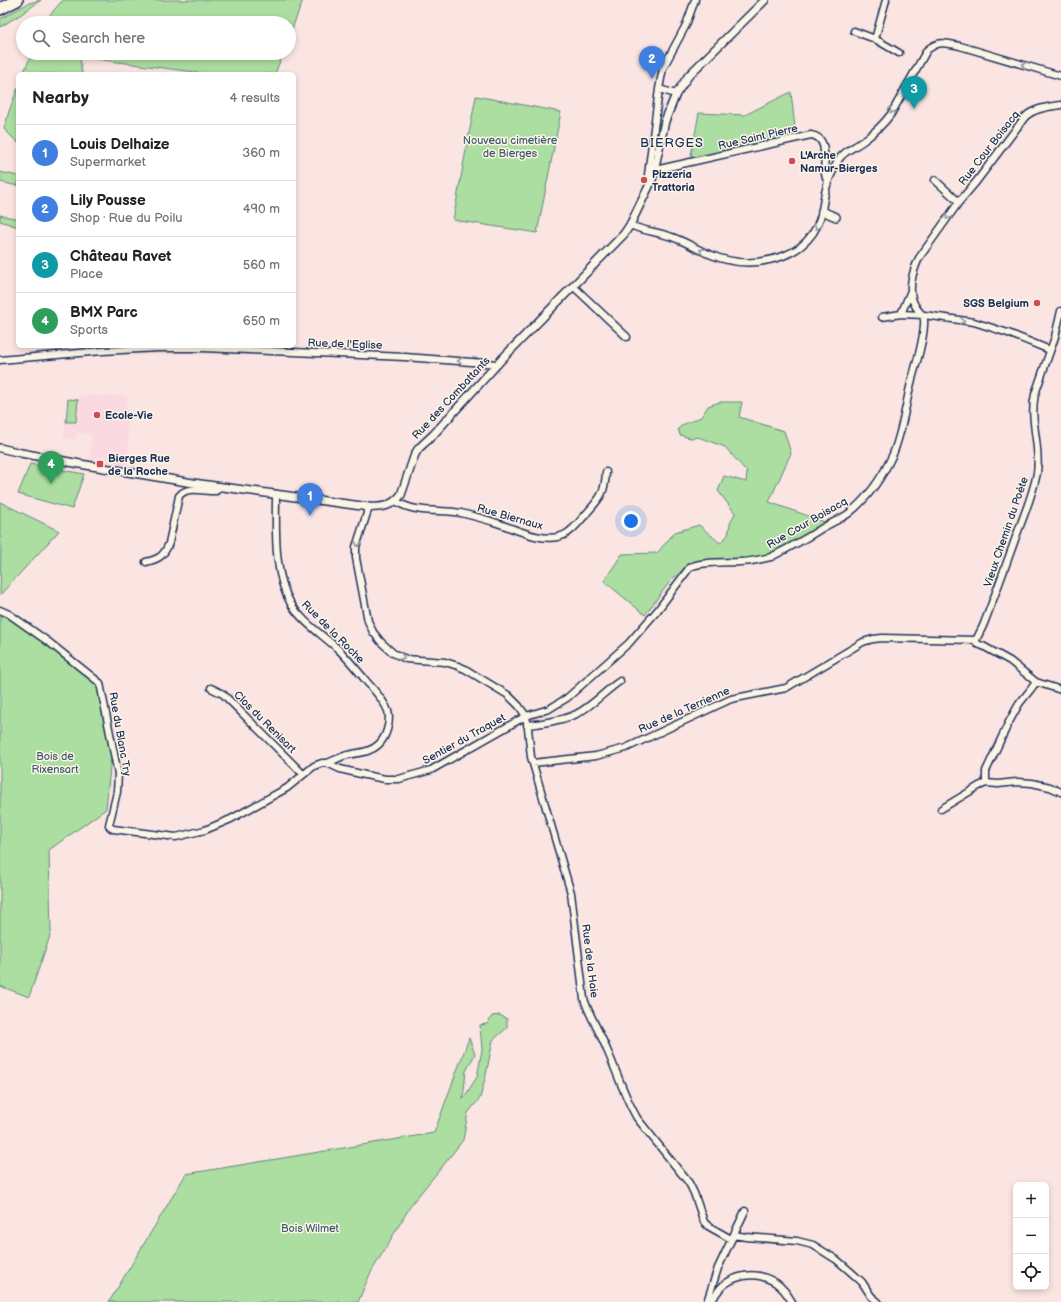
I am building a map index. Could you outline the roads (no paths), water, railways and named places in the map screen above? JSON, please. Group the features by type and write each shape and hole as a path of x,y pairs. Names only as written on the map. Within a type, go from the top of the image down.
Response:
{"highway":[{"path":"0,9 17,0"}],"street":[{"path":"652,180 648,175 663,68 686,25 696,0"},
{"name":"Rue des Combattants","path":"396,501 401,496 415,454 419,448 438,430 498,364 624,234 652,180 665,121 676,94 689,75 765,0"},
{"path":"875,39 886,0"},
{"path":"854,31 875,39 899,53"},
{"path":"630,225 635,228 659,232 676,238 710,255 725,260 755,263 770,260 798,249 806,243 814,233 822,211 828,182 840,158 864,141 884,123 891,114 927,50 933,45 945,43 960,46 1061,76"},
{"path":"659,89 676,94"},
{"name":"Rue Cour Boisacq","path":"901,314 910,293 915,268 919,258 959,202 1029,113 1061,105"},
{"name":"Rue Saint Pierre","path":"655,170 811,135 816,136 822,142 825,178 828,182"},
{"name":"Rue Cour Boisacq","path":"935,180 959,202"},
{"path":"822,211 836,217"},
{"path":"573,286 627,337"},
{"path":"910,293 916,307 924,315"},
{"name":"Vieux Chemin du Poète","path":"976,640 983,626 1033,488 1038,460 1037,440 1032,412 1034,394 1055,337 1061,311"},
{"path":"882,317 901,314 924,315 974,322 1008,333 1050,350"},
{"name":"Rue Cour Boisacq","path":"526,716 549,709 560,703 618,653 657,611 690,567 697,564 741,562 771,557 847,514 859,503 870,491 883,472 898,438 924,335 924,315"},
{"name":"Rue de l'Eglise","path":"0,360 144,348"},
{"name":"Rue de l'Eglise","path":"203,348 405,357 498,364"},
{"path":"0,448 80,464 193,483 369,507 381,507 392,504 396,501"},
{"name":"Rue Biernaux","path":"396,501 405,507 454,512 541,537 560,536 568,533 576,525 602,494 606,483 606,472"},
{"path":"146,562 157,560 166,550 169,543 179,496 182,492 190,490 216,491 219,486"},
{"name":"Rue de la Roche","path":"276,494 278,561 286,593 292,605 302,617 339,651 377,693 388,712 387,730 384,738 378,744 370,750 345,756 327,763"},
{"path":"369,507 356,547 356,558 368,621 376,638 400,657 411,660 445,662 465,669 508,695 526,716"},
{"name":"Rue du Blanc Try","path":"0,610 9,614 46,640 100,683 118,774 117,792 109,826 112,828 176,837 196,833 232,819 280,792 303,774"},
{"name":"Rue de la Terrienne","path":"533,763 596,756 626,748 731,699 774,691 791,686 868,640 882,638 976,640"},
{"path":"976,640 977,644 1010,662 1036,682 1061,690"},
{"path":"528,725 574,715 589,706 608,689 620,681"},
{"path":"986,783 986,771 1009,722 1036,682"},
{"name":"Clos du Renisart","path":"211,688 223,694 303,774"},
{"name":"Rue de la Haie","path":"526,716 533,763 571,893 586,1007 607,1048 630,1107 637,1118 689,1183 704,1222 708,1226 732,1237 797,1241 813,1245 837,1260 852,1273 862,1282 871,1296 878,1302"},
{"name":"Sentier du Traquet","path":"327,763 340,769 385,779 399,779 413,776 431,770 526,716"},
{"path":"303,774 314,766 327,763"},
{"path":"941,809 986,783 1032,783 1050,787 1061,792"},
{"path":"707,1302 716,1273 745,1211"},
{"path":"712,1302 717,1291 723,1286 730,1281 748,1276 762,1276 778,1284 792,1302"}],"place":[{"name":"Lily Pousse","path":"652,79"},
{"name":"Château Ravet","path":"914,109"},
{"name":"L'Arche Namur-Bierges","path":"792,161"},
{"name":"Pizzeria Trattoria","path":"644,180"},
{"name":"SGS Belgium","path":"1037,303"},
{"name":"Ecole-Vie","path":"97,415"},
{"name":"Bierges Rue de la Roche","path":"100,464"},
{"name":"BMX Parc","path":"51,484"},
{"name":"Louis Delhaize","path":"310,516"}],"district":[{"name":"BIERGES","path":"672,143"}],"park label":[{"name":"Nouveau cimetière de Bierges","path":"510,146"},
{"name":"Bois de Rixensart","path":"55,762"},
{"name":"Bois Wilmet","path":"310,1228"}]}
